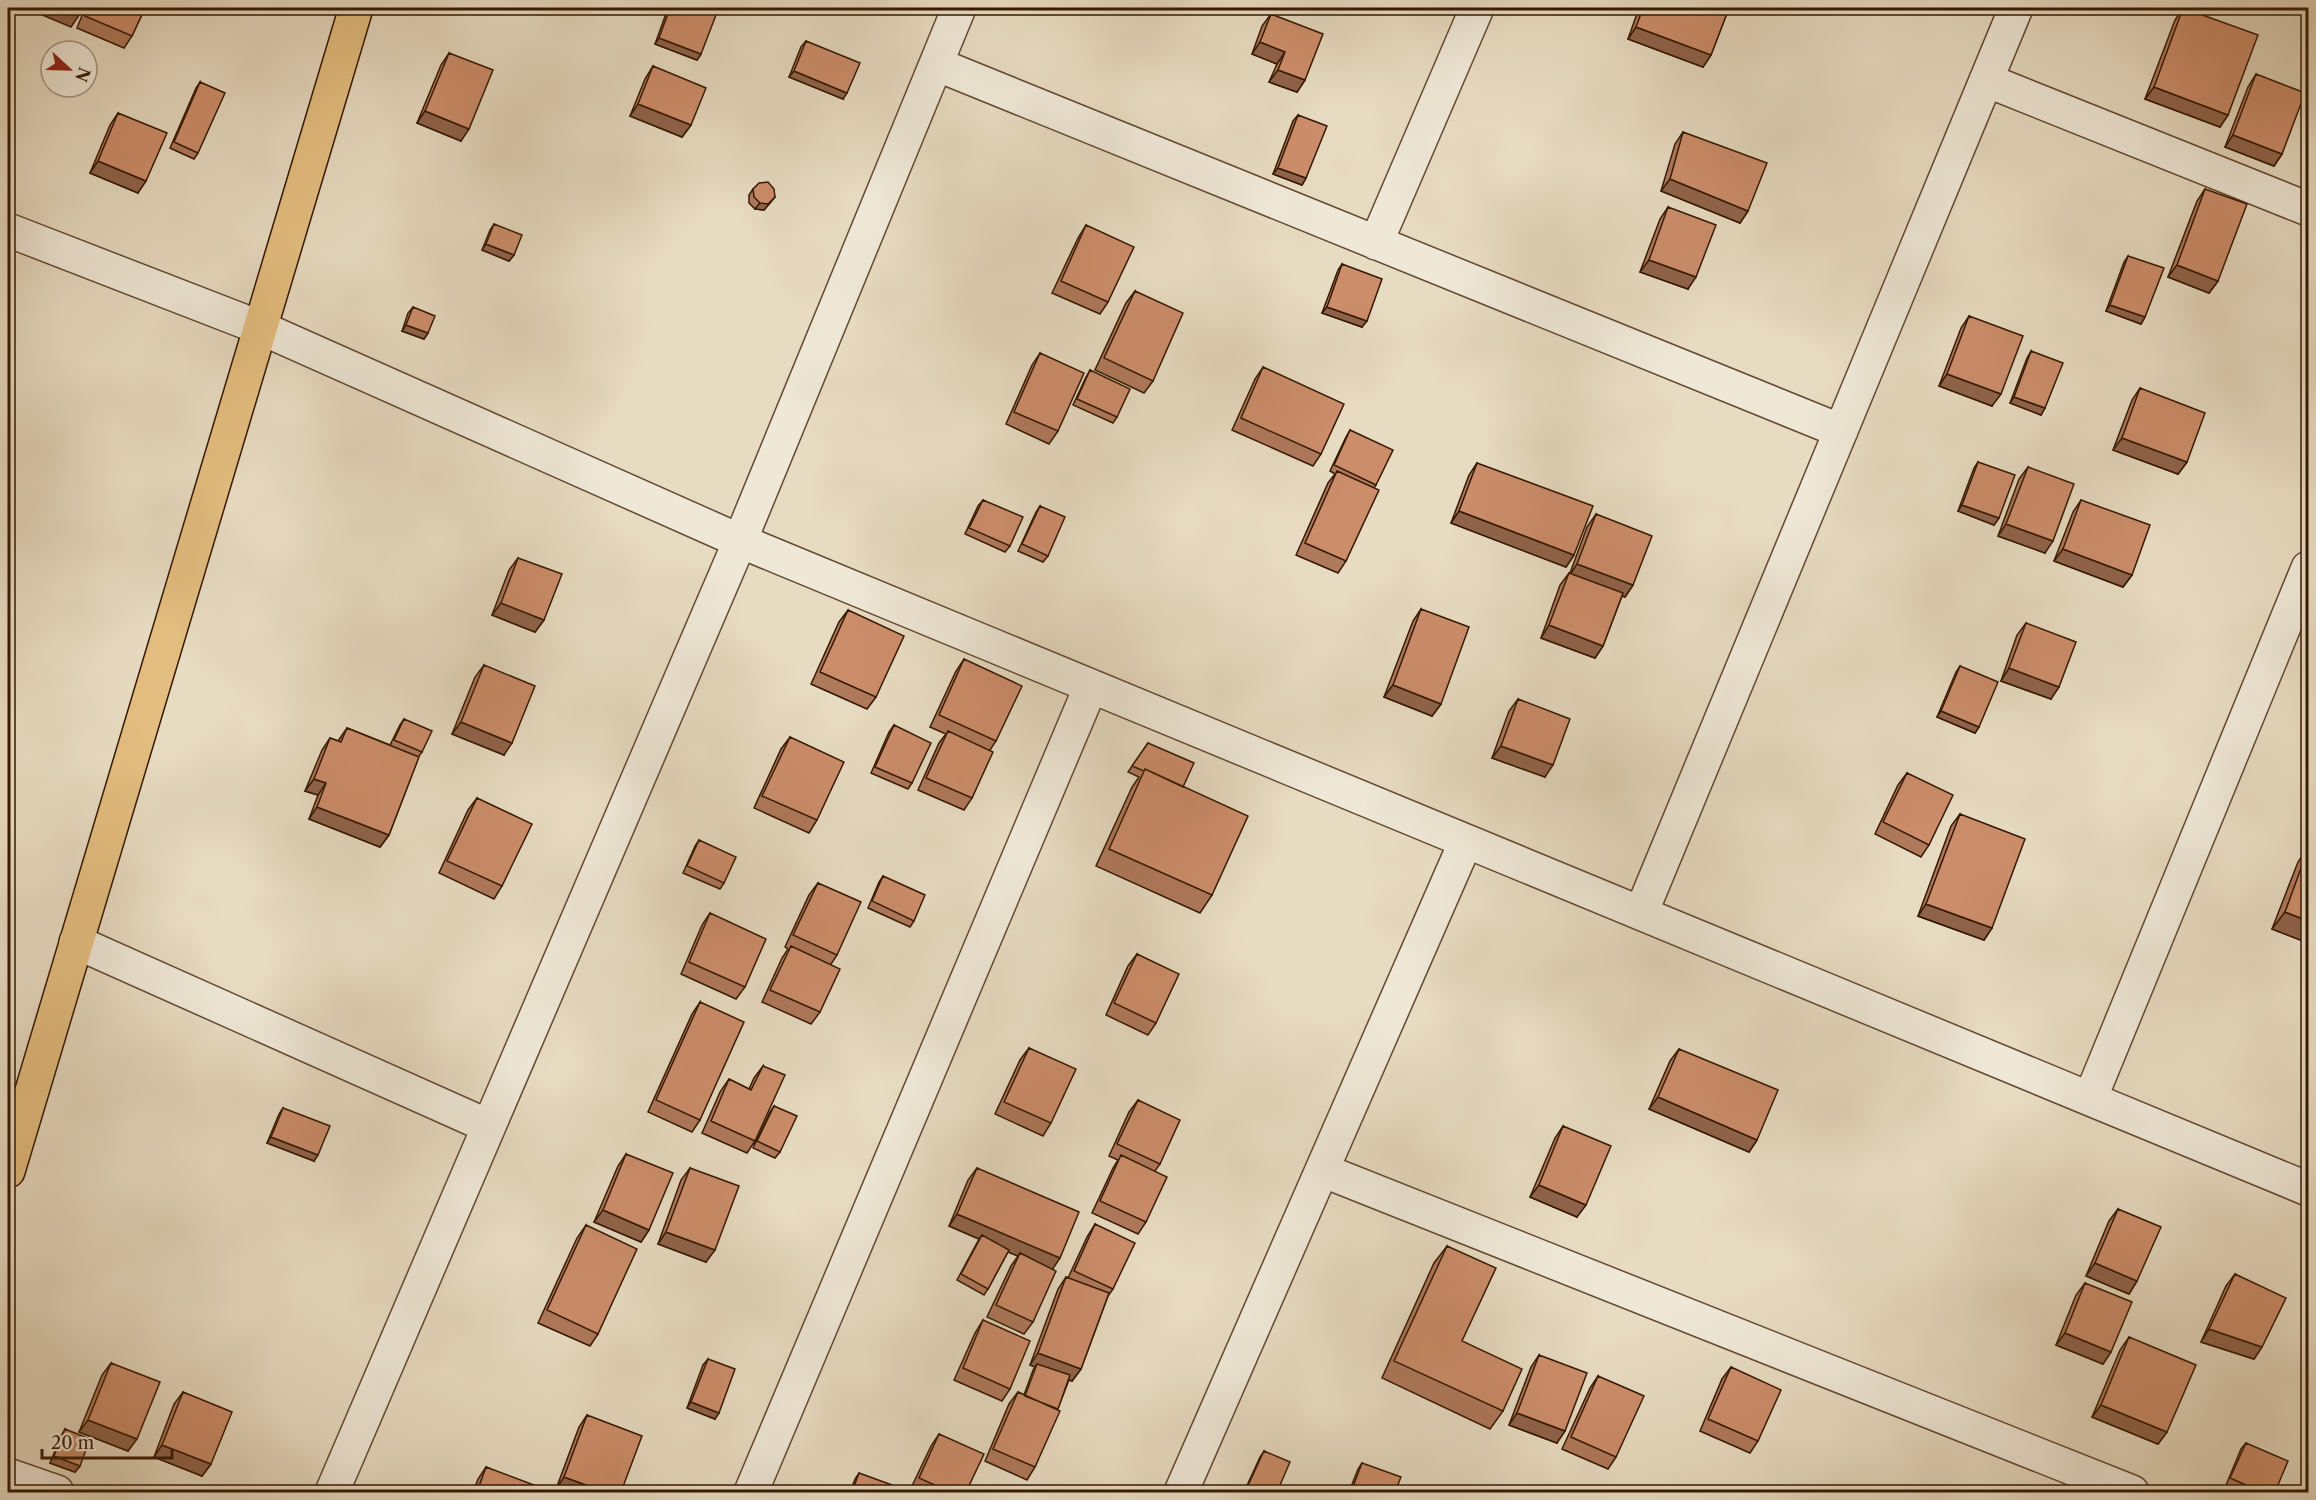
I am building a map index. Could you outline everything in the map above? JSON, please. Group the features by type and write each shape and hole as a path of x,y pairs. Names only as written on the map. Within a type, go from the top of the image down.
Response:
{"highway":[{"path":"8,1171 356,8"}],"street":[{"path":"332,1492 740,541 959,8"},
{"path":"1641,913 2016,8"},
{"path":"1376,243 1466,11"},
{"path":"936,64 1840,431"},
{"path":"1986,80 2308,209"},
{"path":"8,230 261,328 740,541 2308,1189"},
{"path":"2090,1099 2308,568"},
{"path":"751,1492 1091,686"},
{"path":"1181,1492 1466,841"},
{"path":"76,942 489,1126"},
{"path":"1322,1170 2132,1492"},
{"path":"8,1475 57,1492"}],"building":[{"path":"62,8 82,8 79,15"},
{"path":"89,8 145,8 132,36 85,16"},
{"path":"670,8 696,8 716,15 701,54 659,38"},
{"path":"1643,8 1729,8 1711,55 1636,27"},
{"path":"2183,8 2258,35 2228,115 2154,87"},
{"path":"1271,14 1323,34 1305,80 1278,70 1285,52 1260,42"},
{"path":"806,41 860,63 847,93 794,71"},
{"path":"449,53 493,70 469,129 425,111"},
{"path":"653,66 706,88 691,125 638,104"},
{"path":"2256,74 2305,93 2282,154 2233,135"},
{"path":"200,82 225,93 198,153 174,142"},
{"path":"118,113 167,133 146,181 98,161"},
{"path":"1298,115 1327,126 1306,178 1278,168"},
{"path":"1683,132 1767,163 1748,211 1670,179"},
{"path":"768,182 774,189 775,197 768,204 760,203 754,197 753,189 759,183"},
{"path":"2205,189 2247,204 2218,281 2177,265"},
{"path":"1668,207 1716,225 1696,277 1649,260"},
{"path":"494,224 522,235 514,255 486,244"},
{"path":"1086,225 1134,247 1108,302 1061,281"},
{"path":"2128,256 2164,268 2145,317 2110,305"},
{"path":"1342,264 1382,279 1367,321 1327,307"},
{"path":"1135,291 1183,313 1153,381 1104,358"},
{"path":"413,307 435,316 428,333 406,325"},
{"path":"1969,316 2023,336 2001,394 1947,374"},
{"path":"2031,351 2063,363 2045,408 2014,397"},
{"path":"1040,353 1084,373 1058,431 1014,412"},
{"path":"1263,367 1344,404 1321,454 1241,418"},
{"path":"1090,370 1130,389 1117,417 1077,399"},
{"path":"2140,388 2205,413 2187,462 2122,438"},
{"path":"1350,430 1393,450 1376,485 1334,465"},
{"path":"1978,462 2015,475 1999,518 1962,505"},
{"path":"1477,463 1593,506 1574,555 1459,511"},
{"path":"2028,467 2074,484 2053,541 2006,524"},
{"path":"1337,471 1379,490 1346,561 1305,543"},
{"path":"983,500 1023,517 1010,546 969,528"},
{"path":"2081,500 2150,525 2132,575 2063,549"},
{"path":"1040,506 1065,517 1048,556 1022,544"},
{"path":"1596,514 1652,536 1633,585 1577,564"},
{"path":"518,558 562,574 544,620 501,603"},
{"path":"1569,573 1623,593 1603,646 1549,625"},
{"path":"1421,609 1469,627 1441,704 1393,685"},
{"path":"848,610 904,636 876,697 820,672"},
{"path":"2026,623 2076,642 2059,687 2009,668"},
{"path":"964,659 1022,686 996,741 939,715"},
{"path":"484,665 535,686 512,743 461,722"},
{"path":"1960,666 1998,682 1979,727 1941,711"},
{"path":"1518,699 1570,719 1553,765 1501,746"},
{"path":"404,719 432,731 422,752 394,740"},
{"path":"894,725 931,743 912,783 875,767"},
{"path":"347,728 419,757 389,835 317,807 326,783 314,779 330,738 341,742"},
{"path":"948,731 993,752 972,798 926,778"},
{"path":"790,737 844,762 817,820 762,796"},
{"path":"1148,743 1194,763 1183,787 1145,769 1144,771 1132,766"},
{"path":"1145,769 1248,816 1212,895 1109,849"},
{"path":"1907,773 1953,795 1929,845 1883,822"},
{"path":"477,798 532,824 502,886 447,861"},
{"path":"1960,814 2025,839 1992,928 1926,904"},
{"path":"699,840 736,857 724,883 687,866"},
{"path":"2308,849 2308,921 2285,912"},
{"path":"883,876 925,895 914,921 872,901"},
{"path":"818,883 861,902 837,955 793,935"},
{"path":"710,913 766,939 745,987 689,962"},
{"path":"791,946 840,969 820,1012 770,990"},
{"path":"1137,954 1179,974 1156,1023 1114,1003"},
{"path":"700,1002 744,1022 700,1120 656,1100"},
{"path":"1029,1048 1076,1069 1051,1123 1004,1102"},
{"path":"1679,1049 1778,1090 1757,1140 1658,1097"},
{"path":"763,1066 785,1075 755,1141 711,1121 729,1079 751,1090"},
{"path":"1138,1100 1180,1120 1160,1164 1117,1144"},
{"path":"774,1106 797,1116 780,1152 757,1141"},
{"path":"283,1108 330,1126 318,1155 271,1137"},
{"path":"1563,1126 1611,1146 1586,1205 1539,1185"},
{"path":"626,1154 673,1173 649,1230 603,1210"},
{"path":"1121,1155 1167,1177 1146,1222 1100,1201"},
{"path":"690,1168 739,1186 715,1250 666,1232"},
{"path":"977,1168 1079,1212 1060,1258 957,1214"},
{"path":"2118,1209 2161,1227 2137,1281 2095,1263"},
{"path":"1095,1224 1135,1243 1113,1289 1074,1271"},
{"path":"586,1225 637,1249 598,1334 547,1310"},
{"path":"982,1235 1009,1250 988,1289 961,1274"},
{"path":"1447,1246 1496,1268 1462,1341 1522,1369 1503,1411 1394,1361"},
{"path":"1020,1253 1056,1271 1033,1322 996,1305"},
{"path":"2235,1274 2286,1298 2262,1347 2209,1329"},
{"path":"1066,1277 1109,1293 1081,1369 1038,1353"},
{"path":"2085,1283 2132,1302 2111,1352 2065,1333"},
{"path":"983,1320 1030,1341 1010,1389 963,1368"},
{"path":"2129,1337 2196,1365 2167,1432 2101,1405"},
{"path":"1539,1355 1587,1373 1565,1431 1517,1413"},
{"path":"708,1359 735,1369 719,1413 691,1402"},
{"path":"111,1363 160,1382 137,1439 88,1420"},
{"path":"1037,1364 1070,1375 1058,1409 1025,1396"},
{"path":"1731,1367 1781,1390 1758,1441 1708,1419"},
{"path":"1598,1376 1644,1396 1616,1457 1571,1437"},
{"path":"183,1392 232,1412 211,1464 162,1445"},
{"path":"1018,1392 1060,1411 1035,1467 993,1449"},
{"path":"587,1415 642,1436 621,1492 605,1492 564,1477"},
{"path":"65,1429 90,1439 80,1466 54,1456"},
{"path":"939,1434 984,1454 966,1492 950,1492 919,1478"},
{"path":"2246,1443 2288,1461 2275,1492 2262,1492 2230,1478"},
{"path":"1264,1451 1290,1462 1277,1492 1245,1492"},
{"path":"1362,1463 1401,1477 1395,1492 1351,1492"},
{"path":"486,1467 539,1487 537,1492 477,1492"},
{"path":"859,1473 892,1485 889,1492 852,1492"},
{"path":"1822,1488 1833,1492 1820,1492"}]}
